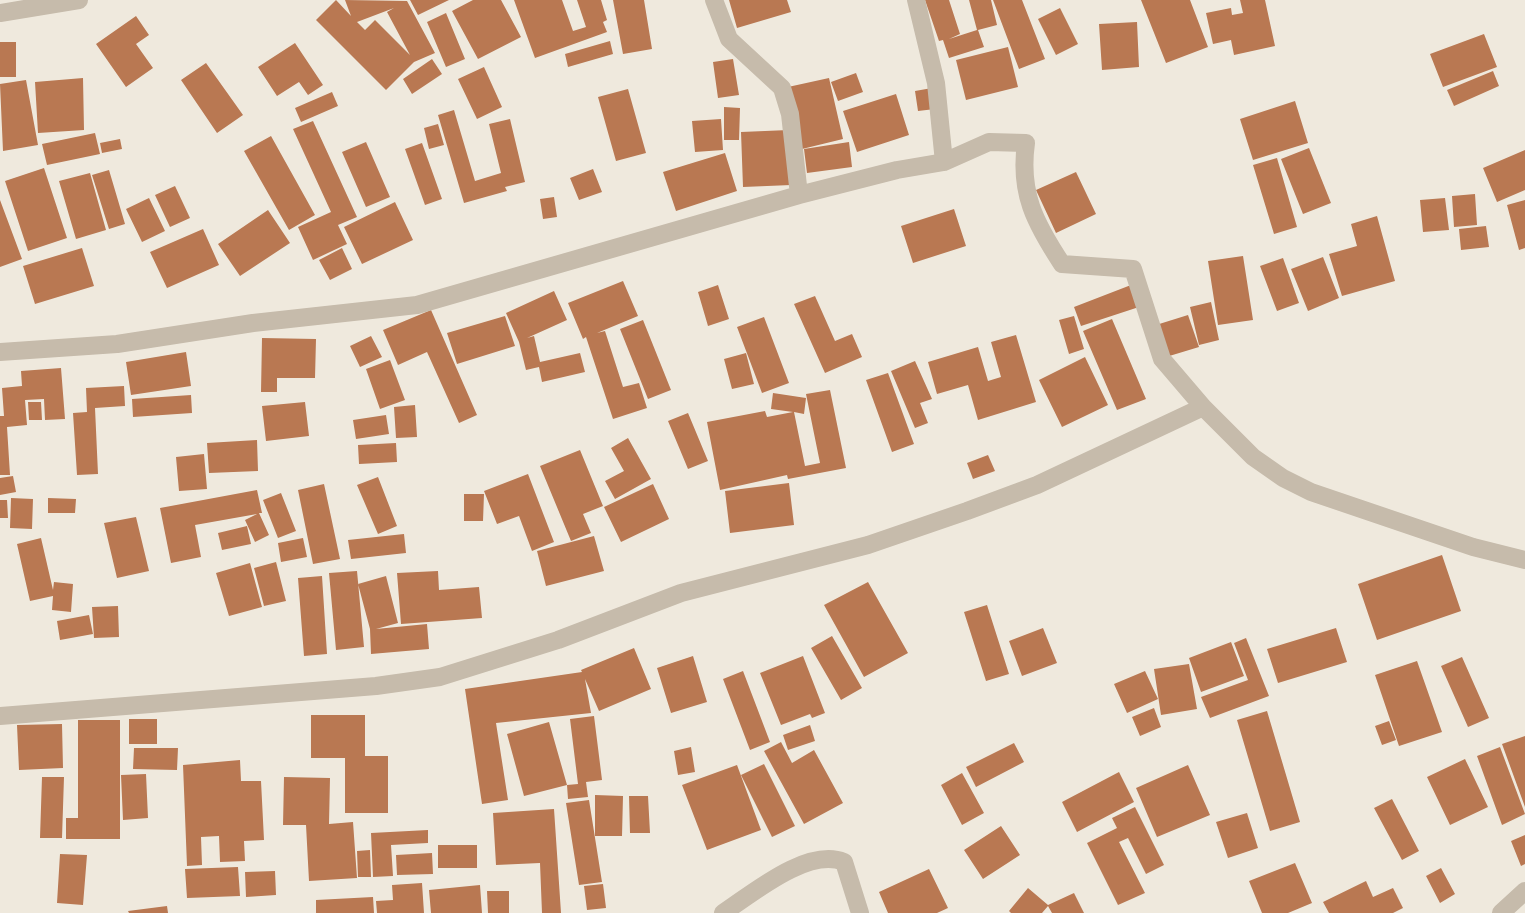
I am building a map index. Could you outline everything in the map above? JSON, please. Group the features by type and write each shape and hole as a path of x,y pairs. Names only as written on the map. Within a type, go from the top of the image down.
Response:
{"street":[{"path":"0,13 79,0"},
{"path":"714,0 729,39 782,88 790,114 799,195"},
{"path":"916,0 936,83 944,162"},
{"path":"0,352 117,344 253,323 417,304 799,195 897,170 944,162 989,142 1026,143 1022,172 1036,225 1062,264 1133,270 1162,359 1203,407 1253,457 1293,483 1377,516 1525,560"},
{"path":"0,716 376,687 440,677 558,640 681,593 867,545 967,511 1037,485 1203,407"},
{"path":"723,913 780,875 820,858 834,858 844,862 860,913"},
{"path":"1501,913 1525,891"}],"building":[{"path":"336,0 351,16 345,0 407,1 435,53 414,62 386,90 316,20","holes":["394,8 387,12 410,55 375,20 365,30 357,22"]},
{"path":"410,0 449,0 418,15"},
{"path":"473,0 501,0 521,37 478,59 452,11"},
{"path":"514,0 562,0 573,31 586,27 577,0 601,0 607,20 603,22 607,32 535,58"},
{"path":"613,0 644,0 652,49 623,54"},
{"path":"729,0 787,0 791,12 737,28"},
{"path":"925,0 949,0 960,34 949,39 977,30 969,0 991,0 997,25 978,30 984,47 949,58 943,40 939,41"},
{"path":"993,0 1022,0 1045,59 1019,69"},
{"path":"1141,0 1190,0 1208,47 1166,63"},
{"path":"1240,0 1265,0 1275,46 1234,55 1231,40 1213,44 1206,13 1231,8 1232,15 1243,13"},
{"path":"1060,8 1078,44 1056,55 1038,19"},
{"path":"446,13 465,59 446,67 427,22"},
{"path":"136,16 149,35 136,44 153,68 126,87 96,44"},
{"path":"1137,22 1139,67 1102,70 1099,24"},
{"path":"1484,34 1497,67 1443,87 1430,54"},
{"path":"610,41 613,54 568,67 565,54"},
{"path":"0,42 16,42 16,77 0,77"},
{"path":"295,43 323,85 308,95 299,82 277,96 258,67"},
{"path":"1008,47 1018,87 966,100 956,60"},
{"path":"432,59 442,74 412,94 403,79"},
{"path":"733,59 739,95 718,98 713,62"},
{"path":"206,63 243,115 217,133 181,80"},
{"path":"484,67 502,107 477,119 458,79"},
{"path":"1493,71 1499,86 1454,106 1447,90"},
{"path":"856,73 863,92 838,101 831,82"},
{"path":"83,78 84,130 38,133 35,82"},
{"path":"829,78 843,139 802,149 788,87"},
{"path":"26,80 38,145 3,151 0,84"},
{"path":"932,88 935,109 918,111 915,91"},
{"path":"628,89 646,153 616,161 598,97"},
{"path":"332,92 338,106 301,122 295,108"},
{"path":"896,94 909,135 857,152 843,111"},
{"path":"1295,101 1308,143 1253,160 1240,119"},
{"path":"724,107 740,108 739,140 724,140"},
{"path":"454,110 475,181 501,173 489,124 510,119 525,182 505,187 507,191 464,203 438,115"},
{"path":"721,119 723,150 695,152 692,121"},
{"path":"313,121 357,217 338,225 347,244 313,260 298,227 331,212 293,129"},
{"path":"438,124 444,145 429,149 424,128"},
{"path":"789,130 791,185 743,187 741,132"},
{"path":"95,133 100,154 47,165 42,144"},
{"path":"271,136 315,215 289,230 244,151"},
{"path":"120,139 122,149 102,153 100,143"},
{"path":"366,142 390,197 366,207 342,152"},
{"path":"849,142 852,167 807,173 804,149"},
{"path":"422,143 442,199 425,205 405,149"},
{"path":"1309,148 1331,203 1303,214 1281,159"},
{"path":"1525,150 1525,190 1497,202 1483,168"},
{"path":"725,153 737,191 676,211 663,172"},
{"path":"1277,158 1297,227 1274,234 1253,165"},
{"path":"44,168 67,238 28,251 5,181"},
{"path":"593,169 602,192 579,200 570,178"},
{"path":"109,170 125,224 109,229 92,175"},
{"path":"1076,172 1096,214 1056,233 1036,190"},
{"path":"90,173 106,230 76,239 59,181"},
{"path":"175,186 190,218 170,227 155,195"},
{"path":"1475,194 1477,225 1454,227 1452,196"},
{"path":"554,197 557,217 543,219 540,199"},
{"path":"149,198 165,231 142,242 126,209"},
{"path":"1445,198 1449,230 1423,232 1420,200"},
{"path":"0,200 22,259 0,267"},
{"path":"1525,200 1525,248 1519,250 1507,205"},
{"path":"395,202 413,240 362,264 344,227"},
{"path":"954,209 966,246 913,263 901,226"},
{"path":"268,210 290,243 240,276 218,244"},
{"path":"1377,216 1395,281 1342,296 1329,254 1357,246 1351,224"},
{"path":"1486,226 1489,247 1461,250 1459,229"},
{"path":"203,229 219,265 167,288 150,252"},
{"path":"82,248 94,286 35,304 23,266"},
{"path":"342,248 352,269 330,280 319,260"},
{"path":"1243,256 1253,320 1218,325 1208,261"},
{"path":"1323,257 1339,298 1308,311 1291,269"},
{"path":"1283,258 1299,303 1277,311 1260,266"},
{"path":"623,281 638,316 597,333 605,331 623,387 639,383 647,408 613,419 586,337 583,339 568,303"},
{"path":"718,285 729,319 708,326 698,292"},
{"path":"1131,285 1139,307 1081,326 1074,307"},
{"path":"554,291 567,320 527,338 534,336 540,362 580,353 585,372 542,382 539,367 526,370 519,342 506,313"},
{"path":"815,296 835,341 852,334 862,357 825,373 794,304"},
{"path":"1211,302 1219,340 1199,345 1190,307"},
{"path":"431,310 477,415 459,423 427,352 398,365 383,330"},
{"path":"1188,315 1199,347 1166,357 1156,325"},
{"path":"505,316 515,346 457,364 447,333"},
{"path":"1074,316 1084,349 1069,354 1059,320"},
{"path":"764,317 789,383 762,393 737,327"},
{"path":"1112,319 1146,399 1117,410 1083,331"},
{"path":"643,320 671,390 648,399 620,329"},
{"path":"1016,335 1036,402 978,420 968,385 937,394 928,362 978,347 988,381 1001,377 991,342"},
{"path":"371,336 382,357 360,367 350,346"},
{"path":"262,338 316,339 315,378 277,378 277,392 261,392"},
{"path":"186,352 191,386 131,395 126,362"},
{"path":"746,353 754,384 732,389 724,359"},
{"path":"1085,357 1108,405 1062,427 1039,380"},
{"path":"390,360 405,400 380,409 366,369"},
{"path":"915,361 932,399 920,403 928,423 915,428 891,371"},
{"path":"61,368 65,419 45,420 44,399 25,400 27,425 7,427 10,475 0,475 0,416 4,416 2,388 22,386 21,371"},
{"path":"888,373 914,444 892,452 866,380"},
{"path":"124,386 125,406 95,408 98,474 77,475 73,413 87,412 86,388"},
{"path":"830,390 846,468 788,479 787,475 720,490 707,422 765,411 767,417 793,412 771,409 773,393 806,398 804,414 794,412 805,466 820,463 806,394"},
{"path":"191,395 192,413 133,417 132,399"},
{"path":"28,402 41,402 42,420 29,420"},
{"path":"305,402 309,436 266,441 262,406"},
{"path":"415,405 417,437 396,438 394,407"},
{"path":"688,413 708,461 688,469 668,421"},
{"path":"386,415 389,434 356,439 353,420"},
{"path":"628,438 651,479 615,499 605,481 624,471 611,448"},
{"path":"257,440 258,471 209,473 207,443"},
{"path":"396,443 397,462 359,464 358,445"},
{"path":"580,450 603,506 583,514 591,533 571,541 540,466"},
{"path":"204,454 207,489 179,491 176,457"},
{"path":"988,455 995,471 973,479 967,463"},
{"path":"528,474 554,542 532,551 519,516 497,524 484,491"},
{"path":"13,476 16,492 0,495 0,478"},
{"path":"378,477 397,526 378,534 357,485"},
{"path":"789,483 794,525 730,533 725,491"},
{"path":"324,484 340,559 313,564 298,490"},
{"path":"653,484 669,519 621,542 604,507"},
{"path":"257,490 262,513 259,513 269,535 255,542 245,520 257,514 195,525 201,557 171,563 160,508"},
{"path":"281,493 296,531 278,538 263,500"},
{"path":"464,494 484,494 483,521 464,521"},
{"path":"11,498 33,499 32,529 10,528"},
{"path":"48,498 76,499 75,513 48,513"},
{"path":"0,500 7,500 8,518 0,518"},
{"path":"136,517 149,571 117,578 104,523"},
{"path":"247,526 251,544 222,550 218,533"},
{"path":"404,534 406,553 351,559 348,540"},
{"path":"594,536 604,571 546,586 537,551"},
{"path":"41,538 53,590 54,582 73,584 71,612 52,610 53,596 30,601 17,544"},
{"path":"303,538 307,557 281,562 278,543"},
{"path":"1442,555 1461,611 1377,640 1358,584"},
{"path":"276,562 286,601 264,606 254,568"},
{"path":"250,563 262,607 229,616 216,573"},
{"path":"357,571 364,647 336,650 329,573"},
{"path":"438,571 439,590 479,587 482,618 401,624 397,573"},
{"path":"322,576 327,654 304,656 298,578"},
{"path":"386,576 398,623 376,629 427,624 429,649 371,654 370,629 358,584"},
{"path":"868,582 908,653 864,677 824,605"},
{"path":"987,605 1009,674 986,681 964,612"},
{"path":"118,606 119,637 94,638 92,607"},
{"path":"89,615 93,634 60,640 57,621"},
{"path":"1043,628 1057,663 1022,676 1009,641"},
{"path":"1336,628 1347,662 1278,683 1267,649"},
{"path":"832,636 862,688 841,700 811,648"},
{"path":"1246,638 1269,696 1210,718 1201,697 1248,680 1234,643"},
{"path":"1231,642 1244,676 1201,692 1189,658"},
{"path":"634,648 651,689 599,711 585,679 591,713 496,723 508,800 482,804 465,689 582,672 581,670"},
{"path":"693,656 707,702 671,713 657,668"},
{"path":"803,656 825,713 812,718 810,714 781,725 760,673"},
{"path":"1462,657 1489,718 1468,727 1441,666"},
{"path":"1417,661 1442,732 1399,746 1375,675"},
{"path":"1189,664 1197,709 1161,715 1154,669"},
{"path":"743,671 770,742 750,750 723,679"},
{"path":"1145,671 1158,699 1127,713 1114,684"},
{"path":"1154,708 1161,727 1140,736 1132,717"},
{"path":"1267,711 1300,822 1270,831 1237,720"},
{"path":"311,715 365,715 365,756 388,756 388,813 345,813 345,758 311,758"},
{"path":"594,716 602,780 586,782 588,797 568,799 567,785 578,784 570,719"},
{"path":"129,719 157,719 157,744 129,744"},
{"path":"78,720 120,720 120,839 66,839 66,818 78,818"},
{"path":"1389,721 1396,740 1382,745 1375,726"},
{"path":"549,722 567,785 524,796 507,734"},
{"path":"62,724 63,768 19,770 17,725"},
{"path":"810,725 815,741 788,750 783,735"},
{"path":"1525,736 1525,807 1502,744"},
{"path":"781,742 792,763 814,750 843,803 804,824 764,751"},
{"path":"1014,743 1024,762 976,787 966,767"},
{"path":"691,747 695,772 678,775 674,751"},
{"path":"1500,747 1525,814 1502,825 1477,756"},
{"path":"134,748 178,748 177,770 133,769"},
{"path":"1465,759 1488,807 1450,825 1427,777"},
{"path":"240,760 241,781 261,781 264,840 244,841 245,861 220,862 219,836 201,837 202,865 187,866 183,765"},
{"path":"764,764 795,826 772,837 741,775"},
{"path":"737,765 761,830 707,850 682,785"},
{"path":"1188,765 1210,815 1157,837 1136,788"},
{"path":"1119,772 1134,802 1077,832 1062,802"},
{"path":"962,773 984,813 962,825 941,785"},
{"path":"146,774 148,818 123,820 121,775"},
{"path":"42,777 64,777 62,838 40,838"},
{"path":"284,777 330,778 329,824 353,822 357,878 309,881 306,825 283,825"},
{"path":"595,795 623,796 622,836 595,836"},
{"path":"629,796 648,796 650,833 630,833"},
{"path":"1392,799 1419,851 1402,860 1374,808"},
{"path":"589,800 602,882 579,885 566,803"},
{"path":"1135,807 1164,865 1146,874 1128,838 1119,842 1145,893 1118,905 1087,843 1117,828 1112,818"},
{"path":"554,809 561,913 542,913 540,863 496,865 493,813"},
{"path":"1247,813 1258,848 1228,858 1216,822"},
{"path":"1001,826 1020,855 983,879 964,850"},
{"path":"428,830 428,843 391,845 393,876 373,877 371,833"},
{"path":"1525,835 1525,864 1521,866 1511,841"},
{"path":"438,845 477,845 477,868 438,868"},
{"path":"370,850 371,877 358,877 357,851"},
{"path":"432,853 433,874 397,875 396,855"},
{"path":"60,854 87,855 83,905 57,903"},
{"path":"1295,863 1312,903 1288,913 1262,913 1249,881"},
{"path":"238,867 240,896 187,898 185,869"},
{"path":"1441,868 1455,894 1440,903 1426,876"},
{"path":"929,869 948,908 937,913 888,913 879,892"},
{"path":"275,871 276,895 246,897 245,872"},
{"path":"1366,881 1373,897 1393,888 1403,908 1393,913 1329,913 1323,902"},
{"path":"422,883 424,913 377,913 376,901 393,900 392,885"},
{"path":"603,884 606,908 587,910 584,886"},
{"path":"480,885 482,913 431,913 429,890"},
{"path":"1028,888 1048,905 1074,893 1084,913 1052,913 1048,906 1042,913 1011,913 1009,911"},
{"path":"487,891 509,891 509,913 488,913"},
{"path":"373,897 374,913 316,913 316,900"},
{"path":"167,906 168,913 128,911"}]}
